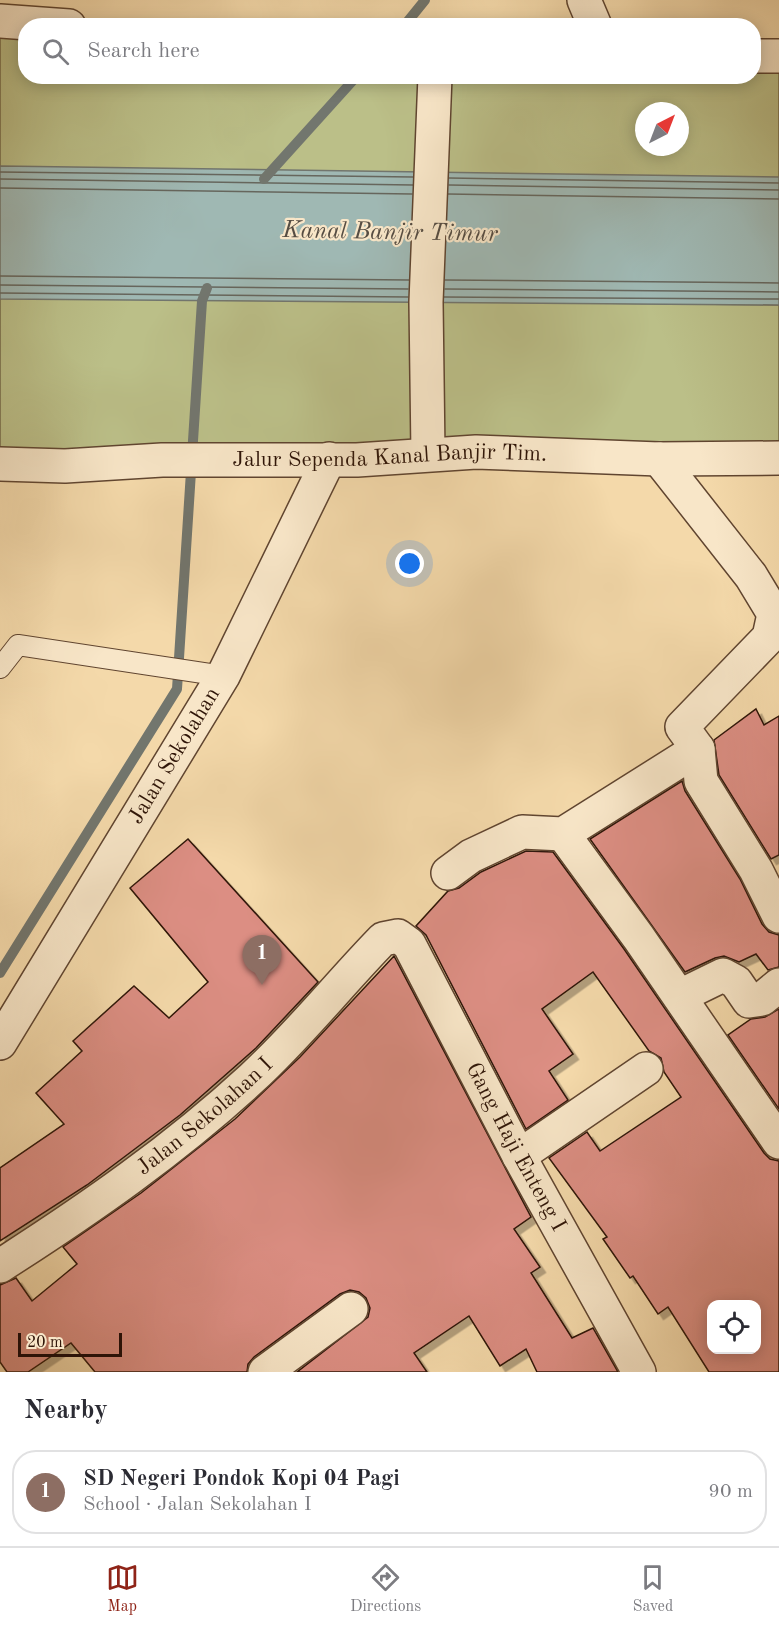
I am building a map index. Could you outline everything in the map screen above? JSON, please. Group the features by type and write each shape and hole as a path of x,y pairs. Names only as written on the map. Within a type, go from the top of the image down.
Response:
{"street":[{"path":"584,0 591,18"},
{"path":"0,21 18,22"},
{"path":"761,56 779,56"},
{"path":"428,454 426,302 435,84"},
{"name":"Jalur Sependa Kanal Banjir Tim.","path":"0,464 65,466 162,460 357,460 476,452 659,459 779,458"},
{"name":"Jalan Sekolahan","path":"0,1043 329,459"},
{"path":"659,459 751,576 774,614 769,637 682,728 698,749 701,781 756,870 779,916"},
{"path":"448,873 481,851 522,832 563,834 698,749"},
{"path":"563,834 680,996 779,1142"},
{"name":"Gang Haji Enteng I","path":"383,939 398,936 409,944 519,1156 639,1372"},
{"name":"Jalan Sekolahan I","path":"0,1266 99,1202 183,1140 254,1077 383,939"},
{"path":"680,996 723,975 736,982 749,1001 762,999 779,985"},
{"path":"519,1156 646,1069"},
{"path":"265,1372 351,1309"}],"lane":[{"path":"0,668 18,645 207,674"}],"green space":[{"path":"0,22 18,25 18,84 761,84 761,62 779,63 779,178 0,167"},
{"path":"0,297 779,305 779,458 0,464"}],"water":[{"name":"Kanal Banjir Timur","path":"0,166 779,177 779,305 0,299"}],"building":[{"path":"756,709 764,725 779,716 779,855 771,859 719,775 714,740"},
{"path":"682,781 685,791 740,879 762,924 769,932 779,935 779,967 768,970 756,954 739,962 724,956 715,958 685,972 590,839"},
{"path":"188,839 318,982 256,1048 180,1115 87,1185 0,1241 0,1168 64,1124 36,1093 82,1051 73,1041 134,986 169,1018 208,982 130,888"},
{"path":"526,851 553,852 624,949 764,1153 770,1159 779,1161 779,1372 709,1372 668,1307 658,1314 633,1276 630,1278 603,1239 607,1237 549,1158 587,1132 600,1151 681,1097 664,1072 661,1058 649,1051 593,972 542,1009 573,1054 549,1071 568,1100 526,1129 426,935 416,926 448,891 459,888 481,872"},
{"path":"394,956 531,1217 514,1229 540,1267 531,1273 572,1338 593,1328 618,1372 537,1372 526,1349 500,1366 469,1316 414,1353 427,1372 297,1372 368,1317 370,1308 366,1298 359,1292 350,1290 340,1294 254,1357 248,1364 247,1372 95,1372 71,1343 28,1372 7,1372 0,1362 0,1285 16,1278 32,1301 77,1264 63,1247 141,1193 235,1119 300,1057"},
{"path":"779,1009 779,1109 728,1035 751,1019 765,1017"}],"waterway":[{"path":"410,18 425,0"},
{"path":"264,179 350,84"},
{"path":"0,973 177,689 202,301 207,288"}],"place":[{"name":"SD Negeri Pondok Kopi 04 Pagi","path":"262,985"}]}
